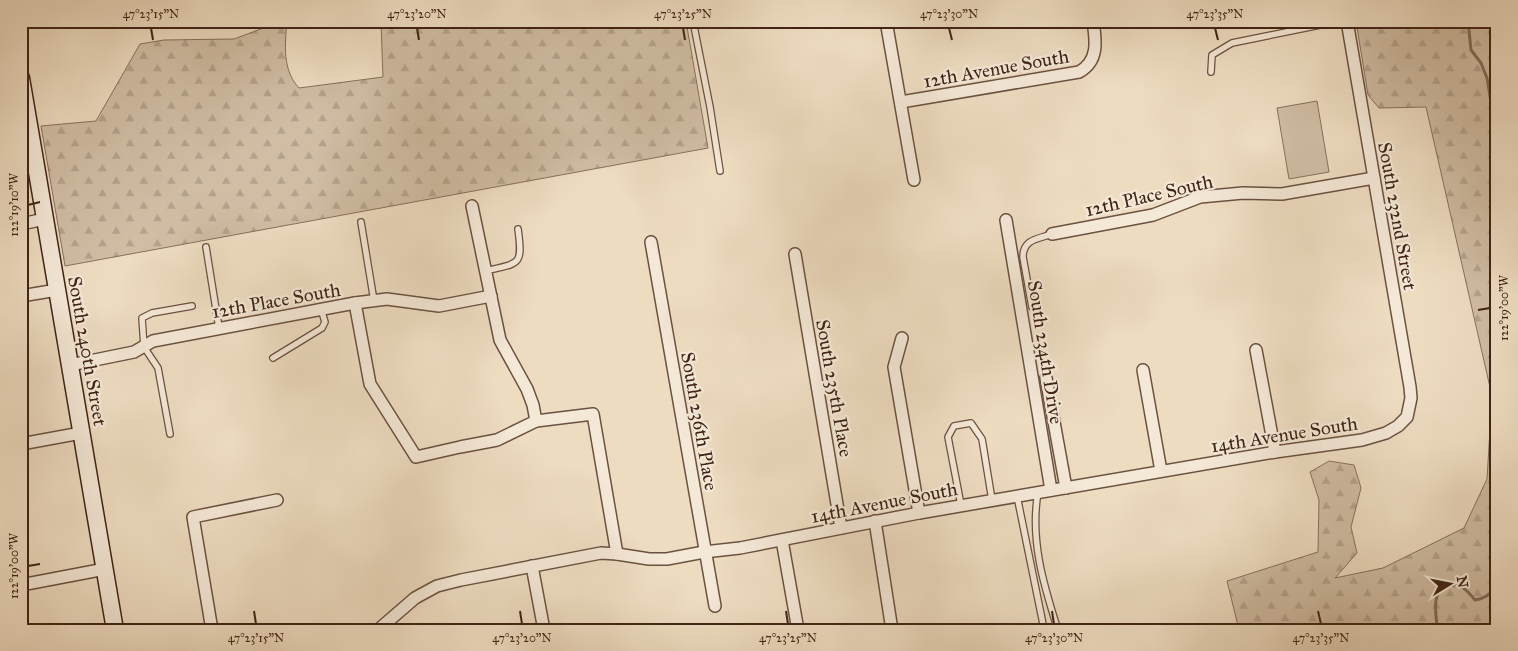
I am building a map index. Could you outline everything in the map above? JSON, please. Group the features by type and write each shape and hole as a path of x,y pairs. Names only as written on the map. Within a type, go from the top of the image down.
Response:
{"street":[{"path":"886,21 914,180"},
{"name":"12th Avenue South","path":"901,102 1075,73 1085,68 1092,60 1095,46 1093,21"},
{"name":"South 232nd Street","path":"1347,21 1410,387 1411,398 1407,417"},
{"name":"South 240th Street","path":"21,78 114,630"},
{"name":"12th Place South","path":"1052,234 1154,215 1200,197 1243,193 1282,194 1374,178"},
{"path":"472,206 500,340 527,389 536,421"},
{"path":"21,224 45,219"},
{"name":"South 234th Drive","path":"1006,220 1051,490"},
{"name":"South 236th Place","path":"651,242 715,606"},
{"name":"South 235th Place","path":"794,254 841,528"},
{"path":"21,296 57,290"},
{"name":"12th Place South","path":"70,365 134,352 153,341 356,303 387,299 439,306 491,296"},
{"path":"356,303 370,384 416,457 460,446 496,440 536,421 593,414 617,554"},
{"path":"902,338 894,368 919,513"},
{"path":"1256,350 1275,452"},
{"path":"1143,370 1161,471"},
{"path":"1046,378 1066,488"},
{"name":"14th Avenue South","path":"378,630 415,598 432,589 461,580 601,554 666,559 740,548 961,505 1374,437 1398,426 1407,417"},
{"path":"21,444 82,433"},
{"path":"212,630 193,517 278,500"},
{"path":"874,521 892,630"},
{"path":"782,540 798,630"},
{"path":"532,566 544,630"},
{"path":"21,585 105,569"}],"lane":[{"path":"693,21 720,171"},
{"path":"1211,72 1212,55 1232,43 1340,21"},
{"path":"361,222 374,301"},
{"path":"485,271 510,265 519,260 521,251 518,229"},
{"path":"1032,307 1023,249 1031,242 1052,234"},
{"path":"206,247 219,328"},
{"path":"170,434 158,368 144,347 141,321 144,316 152,313 192,306"},
{"path":"273,358 322,328 324,322 322,309"},
{"path":"961,505 948,437 954,426 971,423 982,439 992,500"},
{"path":"1038,492 1035,512 1036,548 1044,587 1057,627"},
{"path":"1017,496 1043,624"}],"green space":[{"path":"282,21 287,21 285,48 287,65 299,88 383,77 382,21 686,21 708,148 65,266 41,126 96,121 140,44 164,40 234,39"},
{"path":"1356,21 1496,21 1494,56 1497,74 1497,630 1459,630 1441,625 1438,630 1239,630 1227,581 1318,552 1319,500 1310,472 1329,461 1354,465 1361,488 1351,527 1357,553 1335,578 1383,568 1464,528 1487,479 1492,396 1426,107 1379,108 1368,95"},
{"path":"1317,101 1329,172 1289,179 1277,108"}],"waterway":[{"path":"1468,21 1471,50 1481,63 1487,78 1497,138"},
{"path":"1497,556 1497,562"},
{"path":"1437,630 1435,607 1437,596 1443,586 1455,585 1462,587 1475,600 1485,597 1491,592 1497,575"}]}
